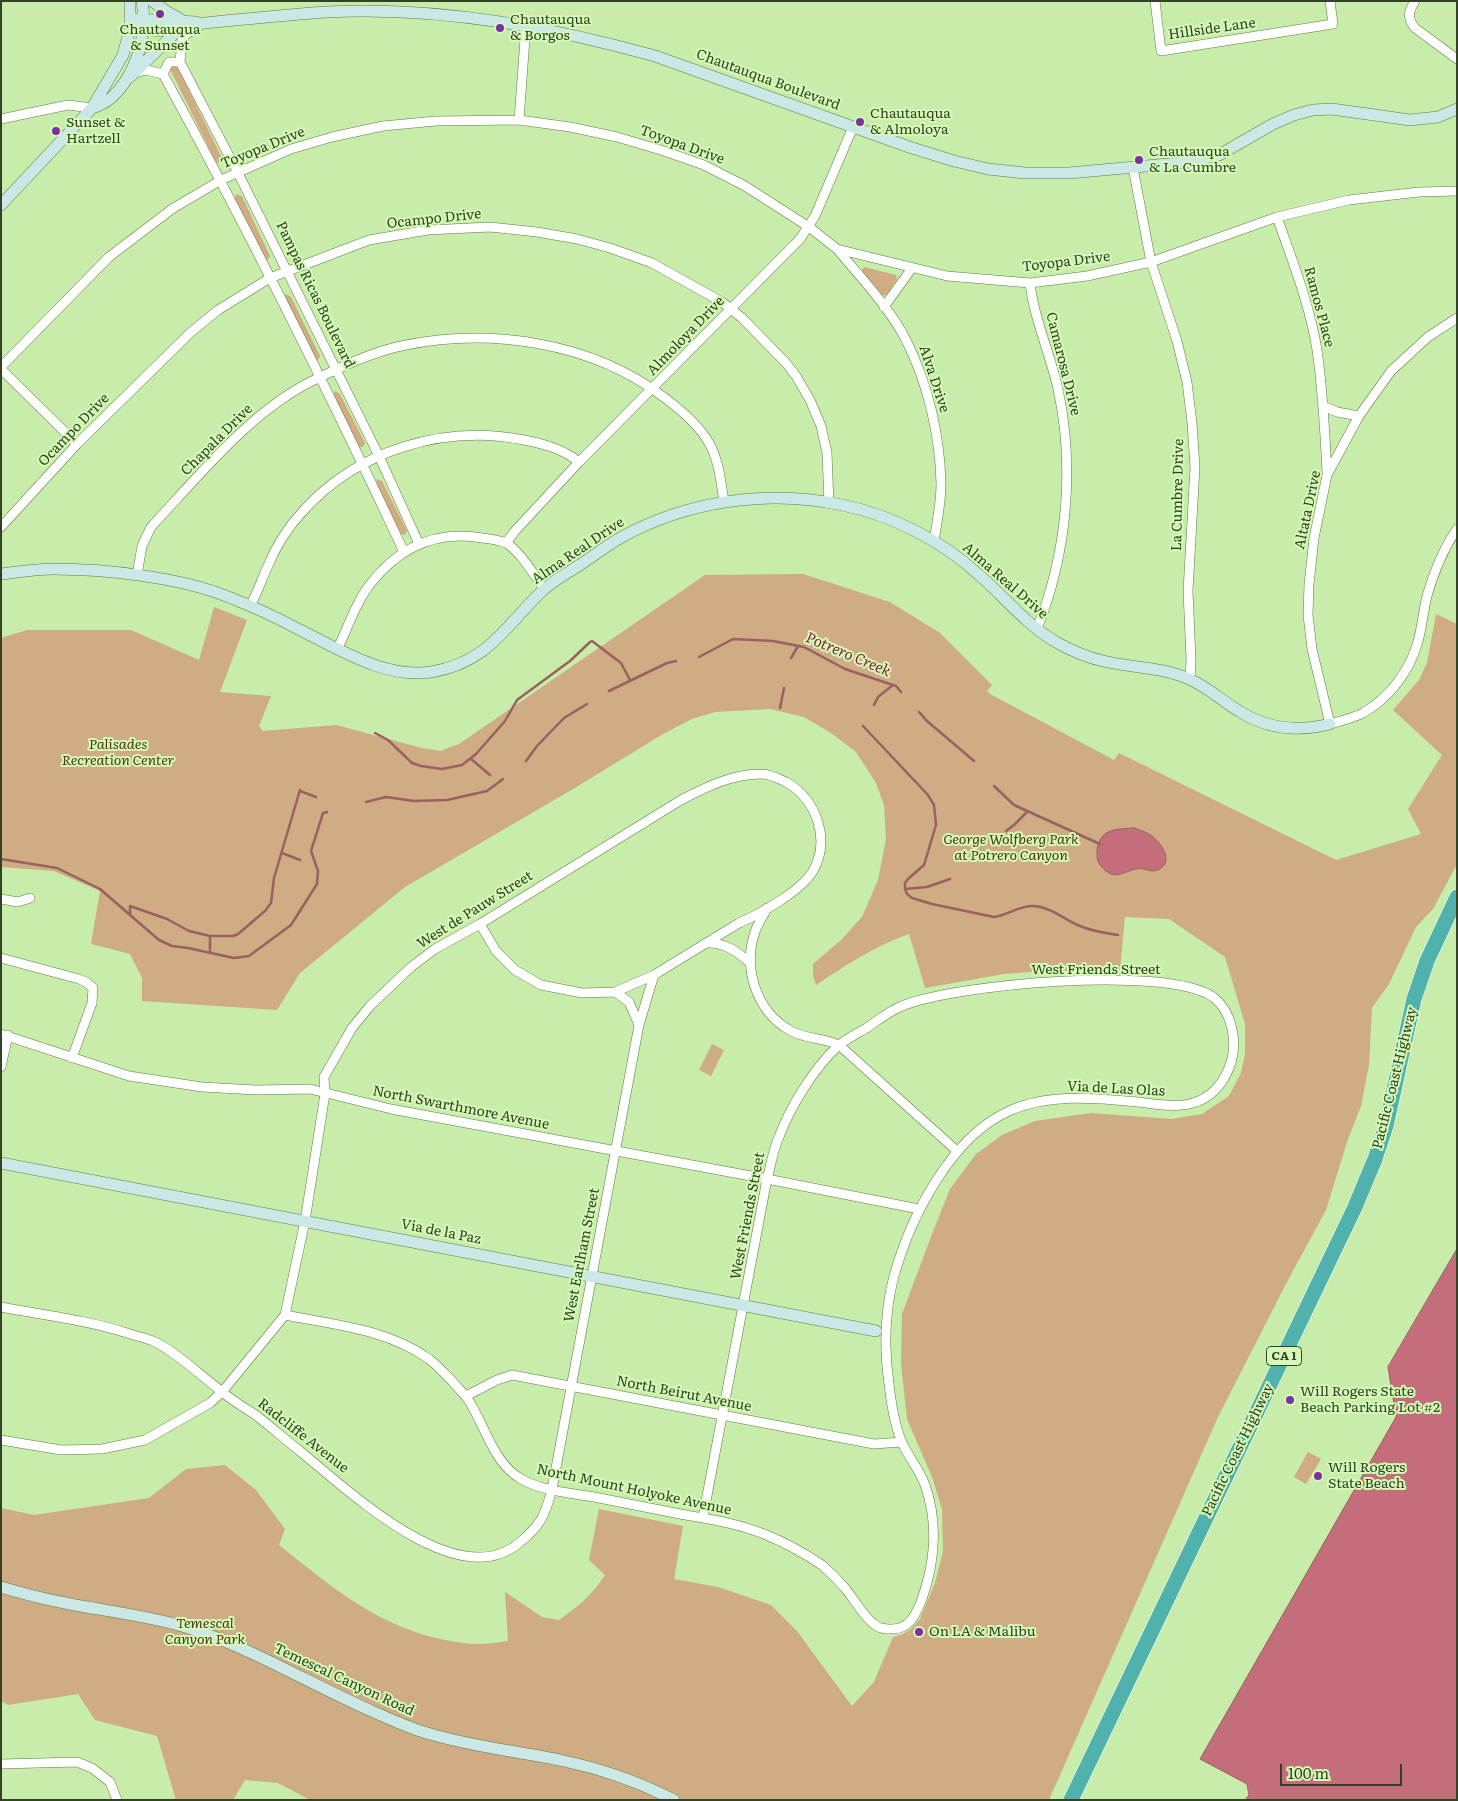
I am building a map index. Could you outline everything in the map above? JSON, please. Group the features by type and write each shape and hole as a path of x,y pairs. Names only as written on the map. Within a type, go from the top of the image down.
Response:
{"highway":[{"name":"Pacific Coast Highway","path":"1071,1800 1355,1207 1386,1126 1414,999 1427,961 1457,897"}],"street":[{"path":"1,205 92,108 123,55 130,24 130,1"},
{"path":"124,82 138,53 143,24 142,1"},
{"path":"1,119 68,105 92,108 109,100 124,82 182,25 152,1"},
{"name":"Hillside Lane","path":"1155,1 1161,51 1333,24 1330,1"},
{"path":"1415,1 1409,12 1410,22 1415,28 1457,59"},
{"name":"Chautauqua Boulevard","path":"130,24 143,24 155,31 182,25 311,13 380,12 443,14 526,25 612,44 655,56 937,155 988,169 1034,173 1069,173 1190,162 1220,155 1273,124 1294,115 1313,110 1332,110 1410,120 1438,117 1457,109"},
{"path":"203,24 185,35 182,40 180,62 169,62 163,74 221,180 321,377 404,552"},
{"path":"519,120 526,25"},
{"name":"Pampas Ricas Boulevard","path":"180,62 238,172 379,456 419,544"},
{"path":"135,73 146,70 163,74"},
{"name":"Toyopa Drive","path":"1,368 109,257 172,208 221,180 291,149 332,137 383,126 454,120 519,120 570,127 617,137 704,165 745,186 808,227 836,249 947,276 1030,283 1087,276 1152,262 1277,217 1349,200 1419,192 1457,191"},
{"name":"Almoloya Drive","path":"506,543 579,462 800,238 808,227 853,127"},
{"name":"La Cumbre Drive","path":"1133,168 1152,262 1177,341 1187,382 1192,423 1195,467 1188,591 1190,679"},
{"name":"Ramos Place","path":"1277,217 1302,290 1317,348 1327,474"},
{"name":"Ocampo Drive","path":"1,527 77,444 190,333 218,310 270,278 369,240 428,230 490,227 537,232 610,248 652,263 731,309 786,363 810,400 821,426 827,453 830,503"},
{"name":"Alva Drive","path":"836,249 884,307 906,340 925,389 938,440 941,485 934,541"},
{"path":"884,307 912,268"},
{"name":"Camarosa Drive","path":"1030,283 1032,300 1058,389 1064,426 1067,468 1062,541 1044,613 1038,629"},
{"name":"Altata Drive","path":"1330,724 1312,649 1308,615 1314,538 1327,474 1359,416 1391,371 1428,338 1457,318"},
{"name":"Chapala Drive","path":"137,575 142,546 151,527 240,434 264,412 308,383 375,354 401,346 452,339 523,341 566,351 630,374 682,411 700,430 710,445 719,470 724,502"},
{"path":"1,368 77,444"},
{"path":"1323,406 1337,412 1359,416"},
{"path":"250,606 276,549 302,512 323,491 362,464 379,456 420,441 469,435 510,437 533,442 560,450 579,462"},
{"name":"Alma Real Drive","path":"1,574 49,569 85,570 137,575 175,582 215,592 263,611 377,666 402,672 428,672 454,666 474,657 494,643 544,589 619,538 651,522 693,508 724,502 790,499 830,503 864,511 889,520 934,541 977,572 1022,616 1050,639 1085,656 1103,661 1159,670 1190,679 1215,694 1237,711 1271,726 1303,729 1330,724"},
{"path":"1330,724 1362,713 1383,699 1397,685 1417,644 1434,572 1448,542 1457,529"},
{"path":"338,648 360,599 370,584 404,552 419,544 451,536 506,543 522,558 544,589"},
{"name":"West de Pauw Street","path":"222,1392 285,1315 305,1221 324,1094 324,1077 352,1028 388,988 435,949 480,924 696,793 710,785 733,778 763,774 785,782 805,796 815,810 821,841 819,857 805,881 767,908"},
{"path":"1,899 18,902 30,898"},
{"path":"480,924 496,950 515,970 541,985 582,993 615,992 654,975 705,943 767,908"},
{"path":"748,961 756,930 767,908"},
{"path":"705,943 727,946 743,955 748,961 756,992 764,1006 775,1018 791,1030 808,1037 829,1040 839,1045 957,1150"},
{"path":"1,958 79,979 93,988 92,1003 72,1058"},
{"name":"West Earlham Street","path":"552,1490 639,1025 654,975"},
{"name":"West Friends Street","path":"702,1517 723,1416 767,1179 778,1138 795,1103 814,1075 839,1045 900,1006 937,996 994,986 1118,980 1174,983 1211,995 1224,1008 1235,1041"},
{"path":"615,992 629,1002 639,1025"},
{"path":"1,1067 4,1034"},
{"name":"North Swarthmore Avenue","path":"4,1034 130,1076 202,1087 256,1090 310,1089 391,1109 919,1209"},
{"name":"Via de Las Olas","path":"915,1616 927,1584 934,1550 935,1533 930,1500 924,1479 902,1442 889,1385 885,1333 894,1277 919,1209 957,1150 979,1129 1005,1113 1026,1105 1056,1099 1101,1099 1166,1105 1195,1103 1208,1096 1229,1072 1235,1041"},
{"path":"310,1089 324,1077"},
{"name":"Via de la Paz","path":"1,1163 592,1277 744,1304 876,1331"},
{"name":"Radcliffe Avenue","path":"1,1308 104,1326 154,1341 258,1417 386,1520 411,1536 446,1551 463,1556 478,1557 504,1552 515,1546 534,1530 546,1510 552,1490"},
{"name":"North Mount Holyoke Avenue","path":"285,1315 378,1333 401,1342 433,1362 466,1396 504,1466 518,1478 552,1490 702,1517 758,1531 779,1540 825,1568 845,1589 873,1624 882,1629 900,1629 915,1616"},
{"name":"North Beirut Avenue","path":"466,1396 497,1380 512,1375 874,1444 902,1442"},
{"path":"1,1440 61,1450 102,1449 145,1440 210,1402 222,1392"},
{"name":"Temescal Canyon Road","path":"1,1587 60,1602 147,1618 189,1628 235,1646 351,1702 426,1733 469,1744 564,1761 603,1771 636,1782 674,1800"},
{"path":"1,1764 77,1762 92,1768 110,1782 117,1800"}],"green space":[{"path":"172,64 177,66 222,158 220,163 216,162 170,69"},
{"path":"236,194 242,196 270,256 268,260 264,259 235,199"},
{"path":"864,267 896,275 897,279 887,294 882,296 863,274 862,270"},
{"path":"286,294 291,297 320,356 316,361 284,297"},
{"path":"335,391 340,394 365,443 363,447 358,447 333,396"},
{"path":"377,479 382,481 407,531 405,535 400,534 376,484"},
{"path":"803,574 890,602 940,633 992,685 987,691 990,694 1114,760 1119,753 1336,860 1421,834 1408,809 1442,755 1393,710 1419,680 1427,663 1436,614 1457,624 1457,864 1433,909 1416,927 1389,984 1372,1008 1369,1065 1361,1106 1348,1139 1326,1210 1218,1417 1049,1800 310,1800 278,1783 245,1780 233,1800 176,1800 157,1736 95,1720 78,1694 8,1705 1,1701 1,1508 34,1515 149,1498 186,1469 225,1465 256,1490 285,1529 279,1545 316,1575 374,1614 417,1633 440,1639 472,1644 508,1641 505,1592 542,1617 559,1620 579,1605 590,1595 605,1575 589,1560 599,1509 683,1526 674,1579 718,1587 771,1605 797,1631 852,1706 874,1682 893,1637 911,1629 920,1619 935,1583 943,1551 942,1509 932,1477 907,1419 901,1364 902,1314 950,1189 976,1154 1002,1135 1035,1121 1091,1113 1171,1119 1202,1114 1229,1096 1241,1073 1245,1054 1245,1024 1225,957 1169,919 1125,917 1120,970 1045,971 1004,974 925,988 909,934 872,950 816,985 813,976 813,964 841,940 862,917 878,880 886,839 884,805 876,783 856,752 831,733 804,717 770,709 715,712 692,719 663,734 405,887 300,973 277,1010 142,1001 142,978 130,954 91,944 100,891 54,871 1,867 1,638 27,630 131,630 199,660 214,607 247,620 220,692 271,696 259,726 263,731 336,725 440,751 459,744 705,575"},
{"path":"712,1044 724,1050 711,1076 699,1070"},
{"path":"1308,1452 1321,1459 1306,1484 1294,1477"}],"shaded area":[{"path":"1134,828 1148,833 1156,839 1165,853 1166,862 1163,867 1155,871 1139,869 1117,875 1106,871 1098,859 1098,844 1101,838 1114,830"},
{"path":"1457,1249 1457,1800 1245,1800 1249,1795 1247,1784 1200,1759 1396,1417 1388,1367"}],"waterway":[{"name":"Potrero Creek","path":"699,657 733,639 773,641 804,647 845,669 896,686 901,692"},
{"path":"375,733 388,740 412,763 442,769 462,765 476,754 505,721 517,700 570,661 590,642 592,641 621,663 630,680"},
{"path":"791,658 798,646"},
{"name":"Potrero Creek","path":"609,691 667,663 676,661"},
{"path":"874,705 878,697 893,685"},
{"path":"780,708 784,688"},
{"name":"Potrero Creek","path":"526,761 537,746 564,718 587,704"},
{"name":"Potrero Creek","path":"919,712 974,761"},
{"path":"863,726 928,795 934,805 936,825 924,865 905,883 907,894 912,898 932,904 994,917 1024,907 1040,907 1085,928 1118,935"},
{"path":"471,759 490,775"},
{"name":"Potrero Creek","path":"366,802 386,797 414,801 447,800 487,791 503,779"},
{"name":"Potrero Creek","path":"994,786 1014,805 1100,844"},
{"path":"130,915 130,906 167,919 189,931 210,936 233,936 238,934 265,911 271,903 274,878 300,790"},
{"path":"300,791 316,797"},
{"path":"1006,831 1028,811"},
{"name":"Potrero Creek","path":"1,859 57,868 100,889 159,940 172,946 234,958 249,956 291,925 317,884 318,871 311,851 323,813 327,812"},
{"path":"282,853 300,860"},
{"path":"905,889 927,887 950,879"},
{"path":"210,936 210,953"}],"place":[{"name":"Chautauqua & Sunset","path":"160,14"},
{"name":"Chautauqua & Borgos","path":"500,28"},
{"name":"Chautauqua & Almoloya","path":"860,122"},
{"name":"Sunset & Hartzell","path":"56,131"},
{"name":"Chautauqua & La Cumbre","path":"1139,160"},
{"name":"Will Rogers State Beach Parking Lot #2","path":"1290,1400"},
{"name":"Will Rogers State Beach","path":"1318,1476"},
{"name":"On LA & Malibu","path":"919,1632"}],"park label":[{"name":"Palisades Recreation Center","path":"118,754"},
{"name":"George Wolfberg Park at Potrero Canyon","path":"1011,848"},
{"name":"Temescal Canyon Park","path":"205,1632"}]}
